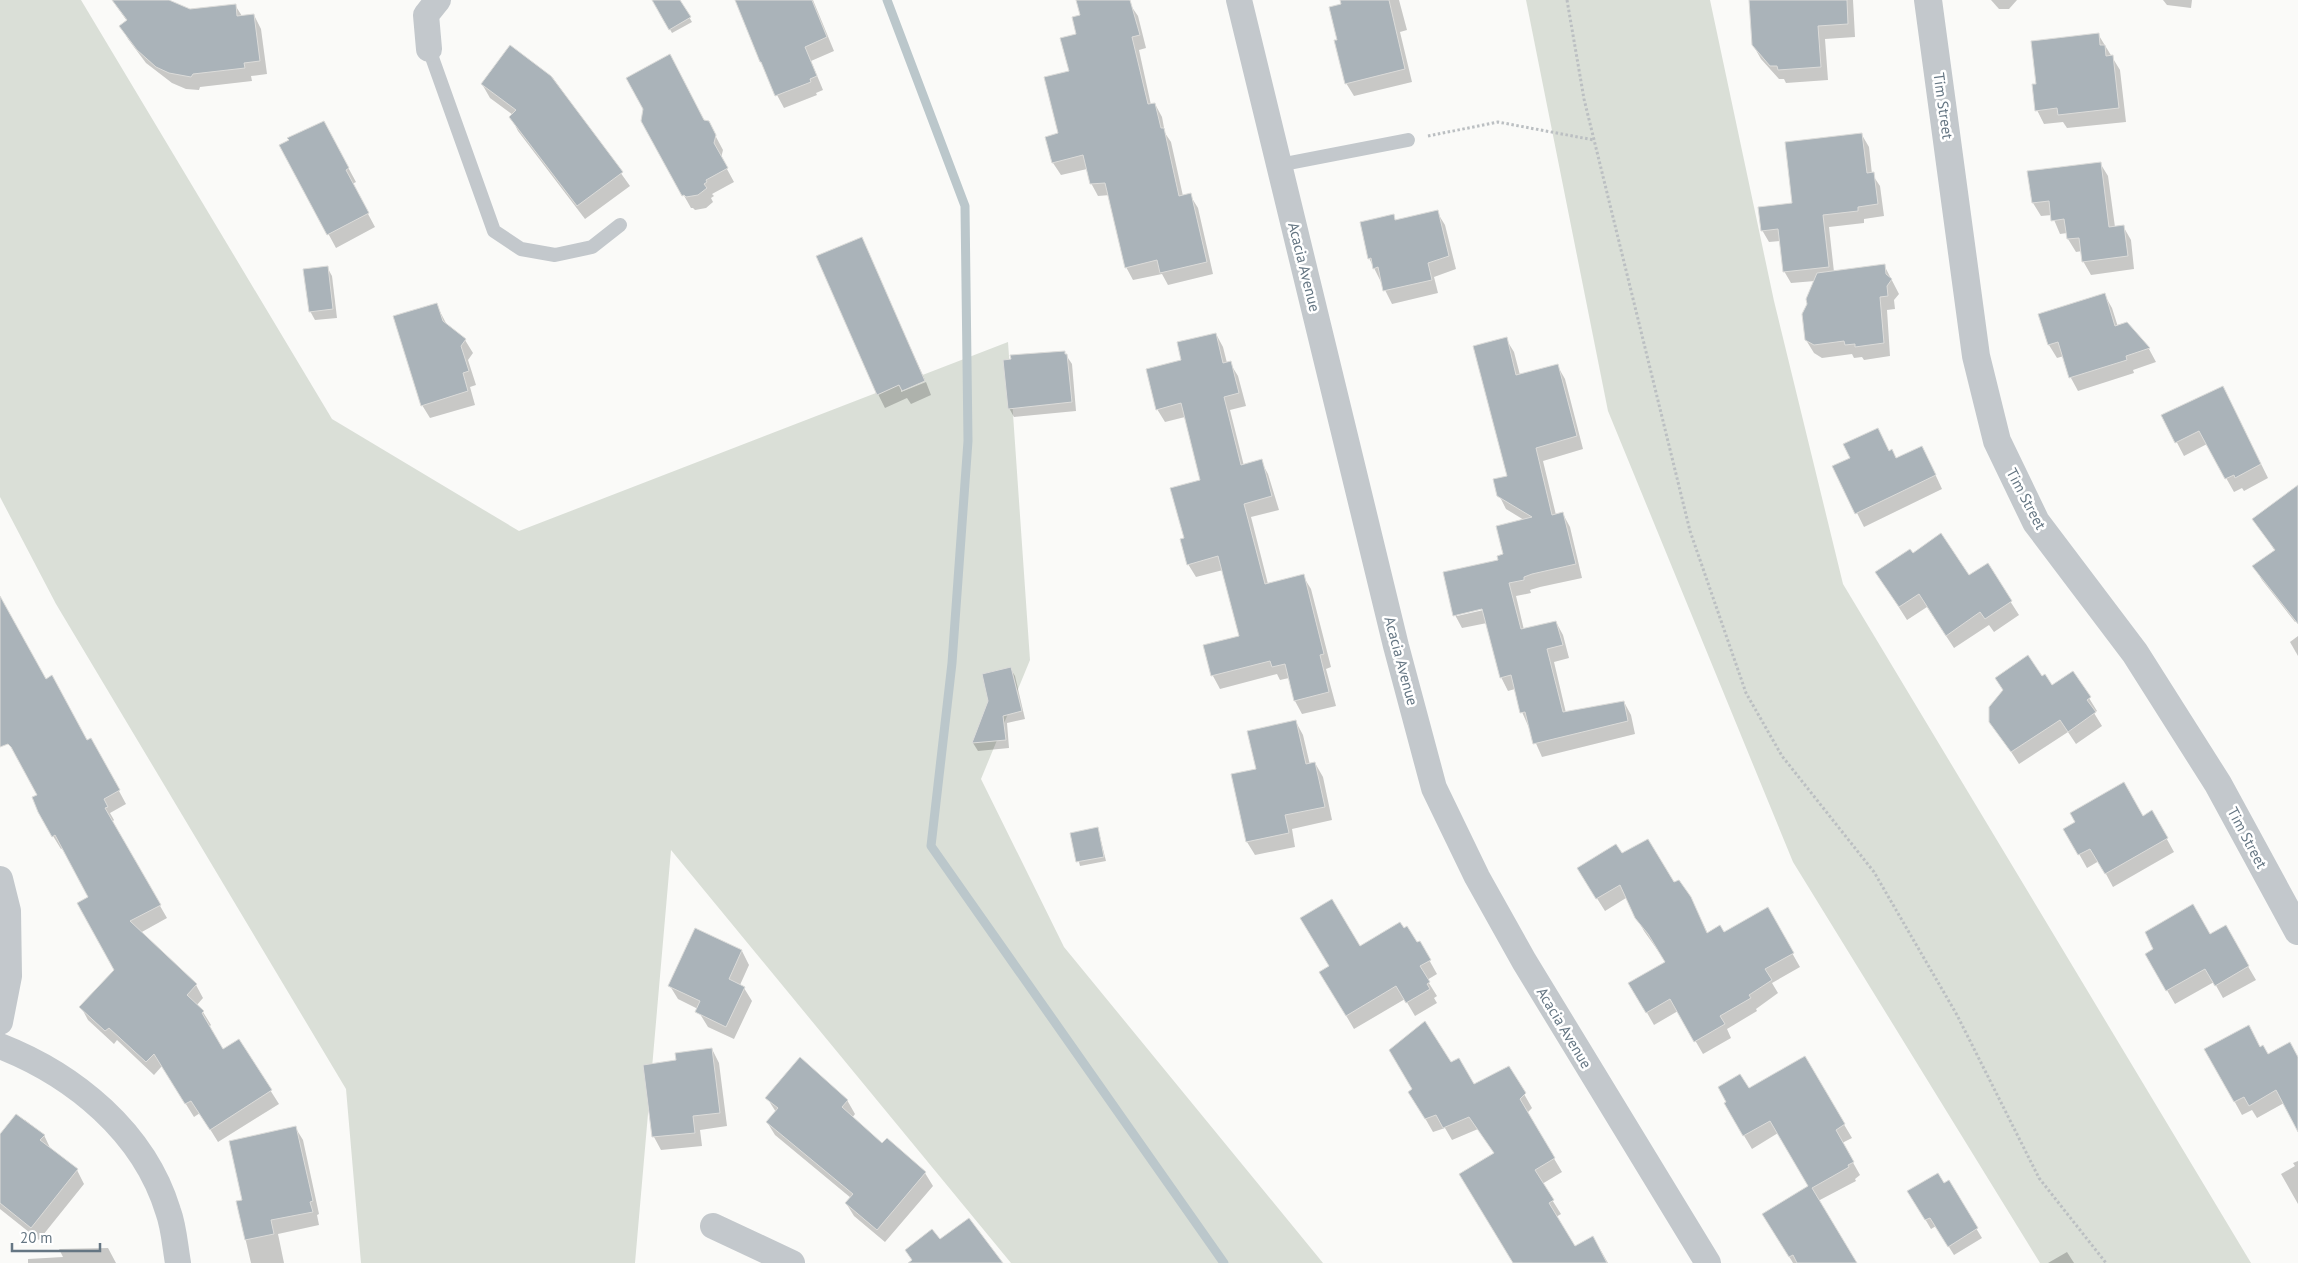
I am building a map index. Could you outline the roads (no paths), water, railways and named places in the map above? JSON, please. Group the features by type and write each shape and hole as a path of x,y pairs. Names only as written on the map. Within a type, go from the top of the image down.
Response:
{"street":[{"path":"429,49 426,14 438,0"},
{"name":"Acacia Avenue","path":"1239,0 1396,646 1434,788 1477,877 1524,961 1708,1263"},
{"name":"Tim Street","path":"1928,0 1976,356 1998,441 2036,522 2135,653 2218,784 2298,931"},
{"path":"0,879 8,911 9,976 0,1022"},
{"path":"0,1046 39,1064 80,1089 124,1133 157,1183 169,1211 178,1263"},
{"path":"713,1226 792,1263"}],"lane":[{"path":"429,49 494,231 522,249 555,255 592,247 620,225"},
{"path":"1279,164 1408,140"}],"waterway":[{"path":"887,0 965,206 968,441 952,663 931,846 1224,1263"}]}
